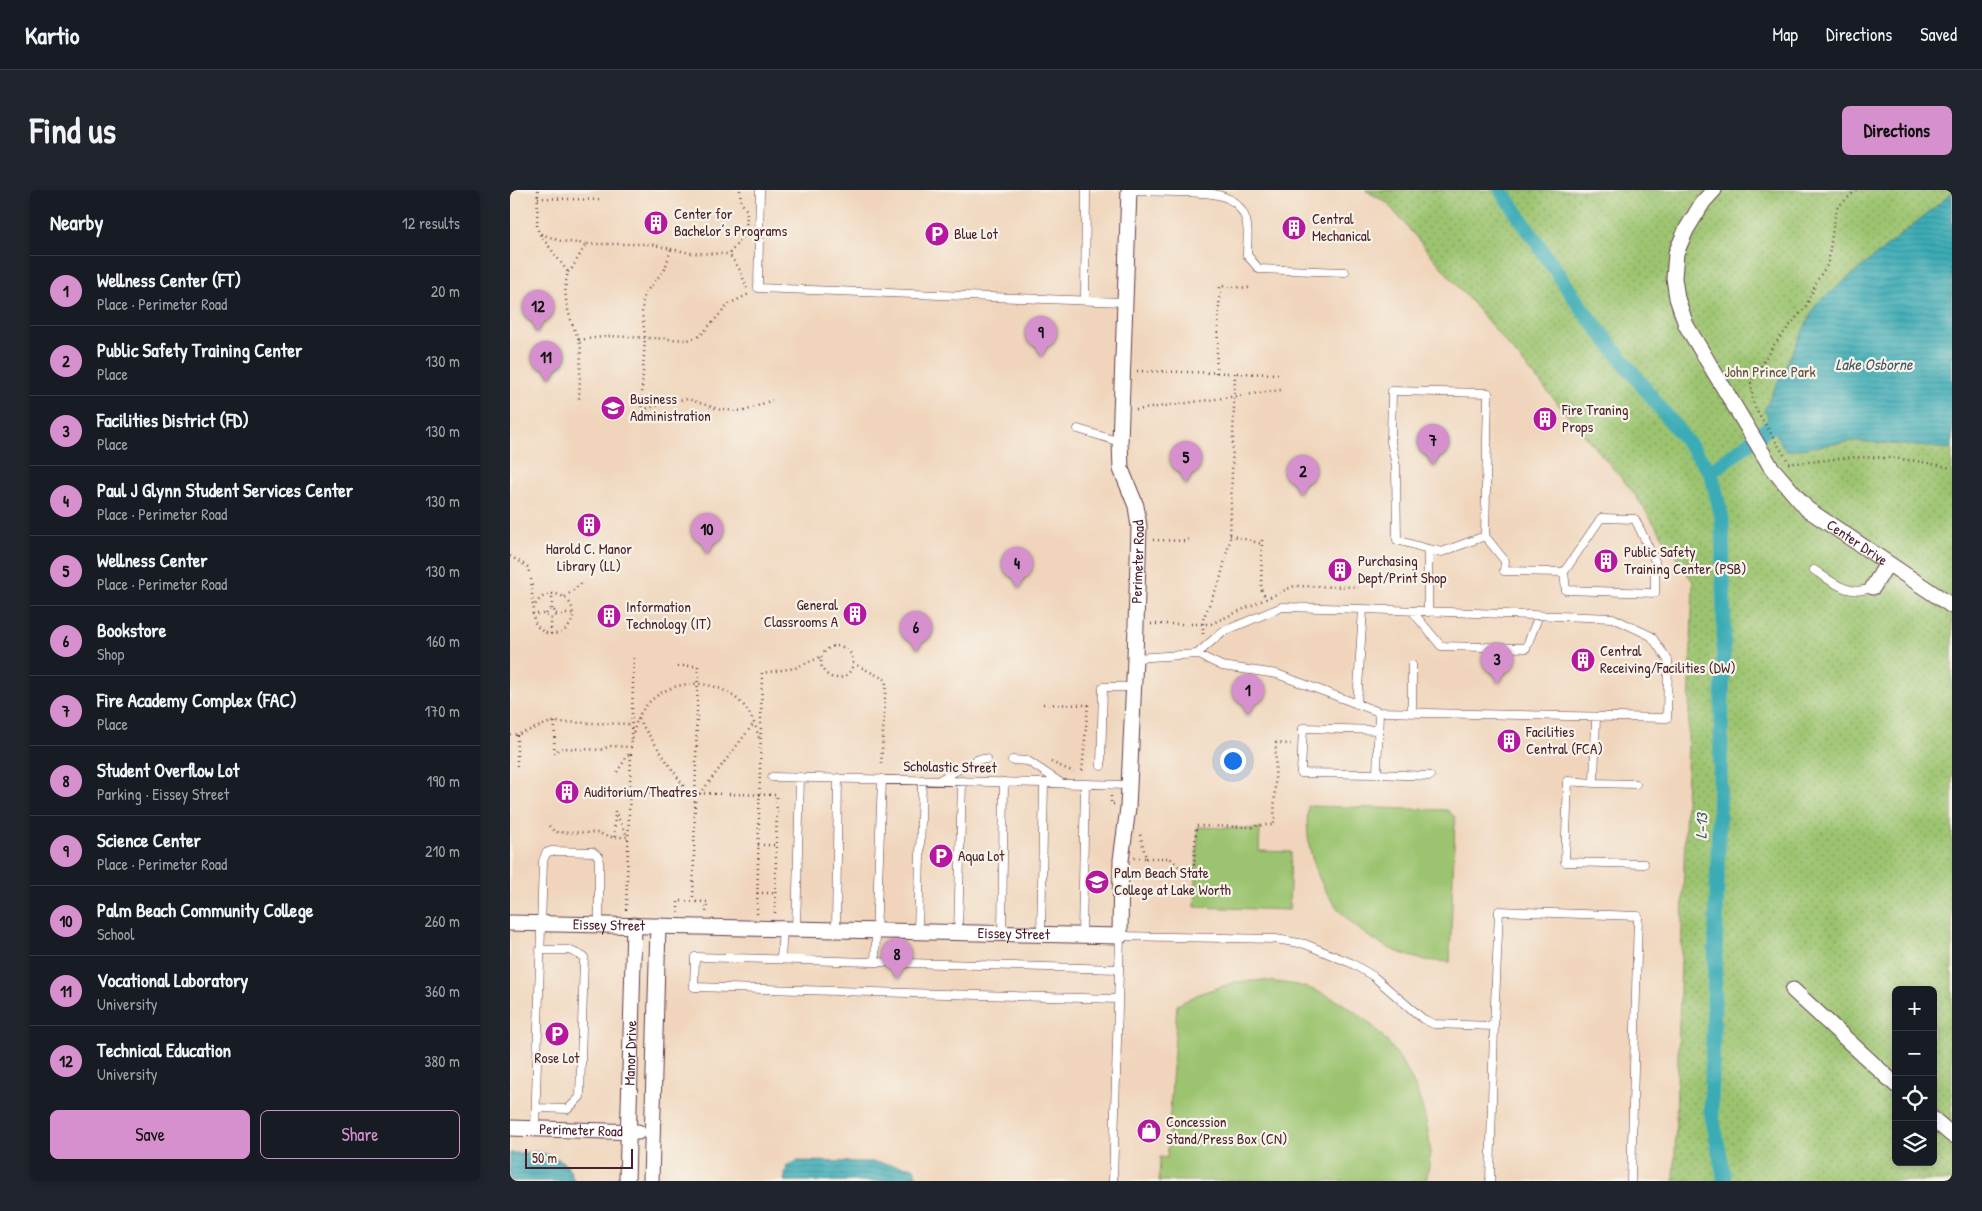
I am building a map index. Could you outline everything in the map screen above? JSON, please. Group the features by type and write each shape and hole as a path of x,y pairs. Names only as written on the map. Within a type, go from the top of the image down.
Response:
{"street":[{"name":"Center Drive","path":"1714,190 1703,202 1686,230 1676,253 1674,278 1677,298 1686,325 1771,467 1807,509 1952,606"},
{"name":"Perimeter Road","path":"1120,936 1121,860 1128,808 1136,658 1139,527 1136,506 1121,469 1120,442 1129,191"},
{"path":"1873,587 1887,564"},
{"name":"Eissey Street","path":"510,923 600,924 630,919 658,926 785,925 836,930 1120,936"},
{"name":"Manor Drive","path":"626,1181 629,1131 630,919"},
{"name":"Manor Drive","path":"651,1181 658,926"},
{"path":"1792,990 1892,1081"},
{"path":"1935,1121 1952,1135"},
{"name":"Perimeter Road","path":"510,1128 652,1132"}],"lane":[{"path":"760,190 758,288 1124,302"},
{"path":"1085,300 1086,190"},
{"path":"1129,191 1208,192 1221,195 1235,202 1243,213 1248,228 1247,255 1259,268 1345,272"},
{"path":"1485,536 1442,552 1397,540 1396,466 1391,442 1392,390 1488,393 1485,536 1505,561 1504,571 1564,572"},
{"path":"1078,429 1120,442"},
{"path":"1601,518 1635,519 1655,561 1655,593 1566,590 1564,572 1601,518"},
{"path":"1428,549 1428,612"},
{"path":"1814,570 1847,591 1864,591 1873,587"},
{"path":"1136,658 1201,651 1222,632 1282,607 1613,618 1651,636 1668,660 1667,718 1379,712 1277,674 1222,666 1201,651"},
{"path":"1357,704 1363,609"},
{"path":"1412,611 1441,646 1526,648 1539,615"},
{"path":"1412,665 1412,713"},
{"path":"1101,766 1103,687 1133,687"},
{"path":"1378,774 1379,712"},
{"path":"1594,783 1596,717"},
{"path":"1379,730 1302,728 1302,773 1430,776"},
{"path":"939,780 979,759 987,759"},
{"path":"1012,760 1028,761 1061,783"},
{"name":"Scholastic Street","path":"772,777 1128,785"},
{"path":"781,959 800,777"},
{"path":"836,930 838,778"},
{"path":"875,962 882,779"},
{"path":"918,932 922,780"},
{"path":"958,932 962,781"},
{"path":"1636,784 1568,781 1565,862 1644,864"},
{"path":"1002,934 1004,782"},
{"path":"1041,934 1044,783"},
{"path":"1082,935 1085,784"},
{"path":"535,1128 540,923 543,861 546,853 552,851 593,852 599,858 600,924"},
{"path":"1490,1181 1499,911 1638,916 1631,1181"},
{"path":"1113,1181 1120,936"},
{"name":"Eissey Street","path":"1120,936 1276,939 1305,944 1351,963 1373,976 1423,1019 1434,1024 1494,1026"},
{"path":"536,1108 568,1109 580,1097 584,977 584,957 569,950 540,950"},
{"path":"1118,999 694,987 694,957 1119,969"}],"path":[{"path":"538,190 537,227 568,272"},
{"path":"729,254 746,233 747,211 741,202 740,190"},
{"path":"1856,190 1837,208 1828,264 1818,279 1806,306 1773,346 1751,383 1754,406 1789,463 1844,458 1876,458 1919,461 1952,468"},
{"path":"538,198 600,200"},
{"path":"540,233 561,241 586,244 650,244 690,253 729,254"},
{"path":"579,400 582,350 572,324 565,291 568,272 586,244"},
{"path":"671,249 665,268 643,298 642,313 645,336 641,410 688,399 721,410 745,411 772,400"},
{"path":"729,254 740,270 751,299"},
{"path":"1216,373 1220,286 1250,288"},
{"path":"579,340 610,336 645,336 688,340 700,336 729,304 749,294"},
{"path":"1133,371 1280,374"},
{"path":"1201,651 1203,619 1224,566 1230,535 1235,373"},
{"path":"1132,411 1281,390"},
{"path":"1230,535 1262,544"},
{"path":"1152,540 1186,541 1190,538"},
{"path":"1262,540 1261,589 1273,610"},
{"path":"510,556 528,567 529,572"},
{"path":"531,579 532,614 537,627 541,631 551,634 558,633 568,627 573,614 572,606 565,597 552,593 540,597 533,609"},
{"path":"565,597 584,581"},
{"path":"1149,624 1211,624 1294,586 1358,587"},
{"path":"552,593 552,610 556,614 573,614"},
{"path":"532,614 547,614 552,610"},
{"path":"547,614 547,617 551,619 551,634"},
{"path":"551,619 556,614"},
{"path":"757,916 762,673 795,668 821,657 832,646 842,647 850,654 853,663 886,680 882,767"},
{"path":"821,657 820,662 824,672 833,678 844,676 848,673 853,663"},
{"path":"631,747 634,658"},
{"path":"678,666 698,666 693,901"},
{"path":"630,919 628,837 630,752 638,719 644,707 663,692 677,686 697,684 715,687 731,695 745,707 754,723 760,742"},
{"path":"1042,704 1088,705 1082,772"},
{"path":"638,719 689,794"},
{"path":"510,734 517,734 555,722 631,724"},
{"path":"555,722 554,753 560,748 600,750 610,746 631,747"},
{"path":"700,794 754,723"},
{"path":"517,734 517,766"},
{"path":"1130,858 1170,858 1180,868 1194,868 1196,826 1256,828 1257,825 1274,825 1276,743 1302,745"},
{"path":"618,772 630,752"},
{"path":"1046,759 1072,772 1090,772"},
{"path":"629,792 777,795 775,894 785,925"},
{"path":"614,837 615,811 628,837"},
{"path":"549,826 555,832 599,833 608,837 628,837"},
{"path":"1139,831 1146,858"},
{"path":"758,845 776,845"},
{"path":"757,893 775,894"},
{"path":"678,914 678,901 693,901 707,902 706,915"}],"shaded area":[{"name":"Palm Beach State College at Lake Worth","path":"510,190 1365,190 1387,203 1633,492 1693,582 1674,1181 510,1181"}],"green space":[{"name":"John Prince Park","path":"1365,190 1952,190 1952,1181 1674,1181 1693,582 1633,492 1387,203"},
{"path":"1308,806 1447,810 1455,817 1450,962 1420,959 1394,950 1371,938 1351,922 1334,904 1321,883 1312,859 1308,833"},
{"path":"1198,827 1260,829 1259,851 1291,852 1289,910 1195,907"},
{"path":"1264,980 1305,987 1331,997 1354,1011 1375,1028 1392,1048 1407,1070 1418,1094 1426,1120 1430,1151 1426,1181 1159,1181 1160,1157 1167,1158 1177,1005 1201,993 1236,982"}],"water":[{"name":"Lake Osborne","path":"1952,193 1952,449 1854,441 1785,451 1764,410 1816,304"},
{"path":"539,1152 552,1156 565,1164 569,1168 574,1181 510,1181 510,1153"},
{"path":"798,1161 872,1162 910,1167 914,1168 918,1181 784,1181 787,1165"}],"waterway":[{"name":"L-13","path":"1501,190 1582,309 1711,472 1722,518 1724,629 1711,1111 1725,1181"},
{"path":"1711,472 1772,425"}],"place":[{"name":"Center for Bachelor’s Programs","path":"656,223"},
{"name":"Central Mechanical","path":"1294,228"},
{"name":"Blue Lot","path":"937,234"},
{"name":"Technical Education","path":"538,331"},
{"name":"Science Center","path":"1041,357"},
{"name":"Vocational Laboratory","path":"546,382"},
{"name":"Business Administration","path":"613,408"},
{"name":"Fire Traning Props","path":"1545,419"},
{"name":"Fire Academy Complex (FAC)","path":"1433,465"},
{"name":"Wellness Center","path":"1186,482"},
{"name":"Public Safety Training Center","path":"1303,496"},
{"name":"Harold C. Manor Library (LL)","path":"589,525"},
{"name":"Palm Beach Community College","path":"707,554"},
{"name":"Public Safety Training Center (PSB)","path":"1606,561"},
{"name":"Purchasing Dept/Print Shop","path":"1340,570"},
{"name":"Paul J Glynn Student Services Center","path":"1017,588"},
{"name":"General Classrooms A","path":"855,614"},
{"name":"Information Technology (IT)","path":"609,616"},
{"name":"Bookstore","path":"916,652"},
{"name":"Central Receiving/Facilities (DW)","path":"1583,660"},
{"name":"Facilities District (FD)","path":"1497,684"},
{"name":"Wellness Center (FT)","path":"1248,715"},
{"name":"Facilities Central (FCA)","path":"1509,741"},
{"name":"Auditorium/Theatres","path":"567,792"},
{"name":"Aqua Lot","path":"941,856"},
{"name":"Palm Beach State College at Lake Worth","path":"1097,882"},
{"name":"Student Overflow Lot","path":"897,979"},
{"name":"Rose Lot","path":"557,1034"},
{"name":"Concession Stand/Press Box (CN)","path":"1149,1131"}]}
